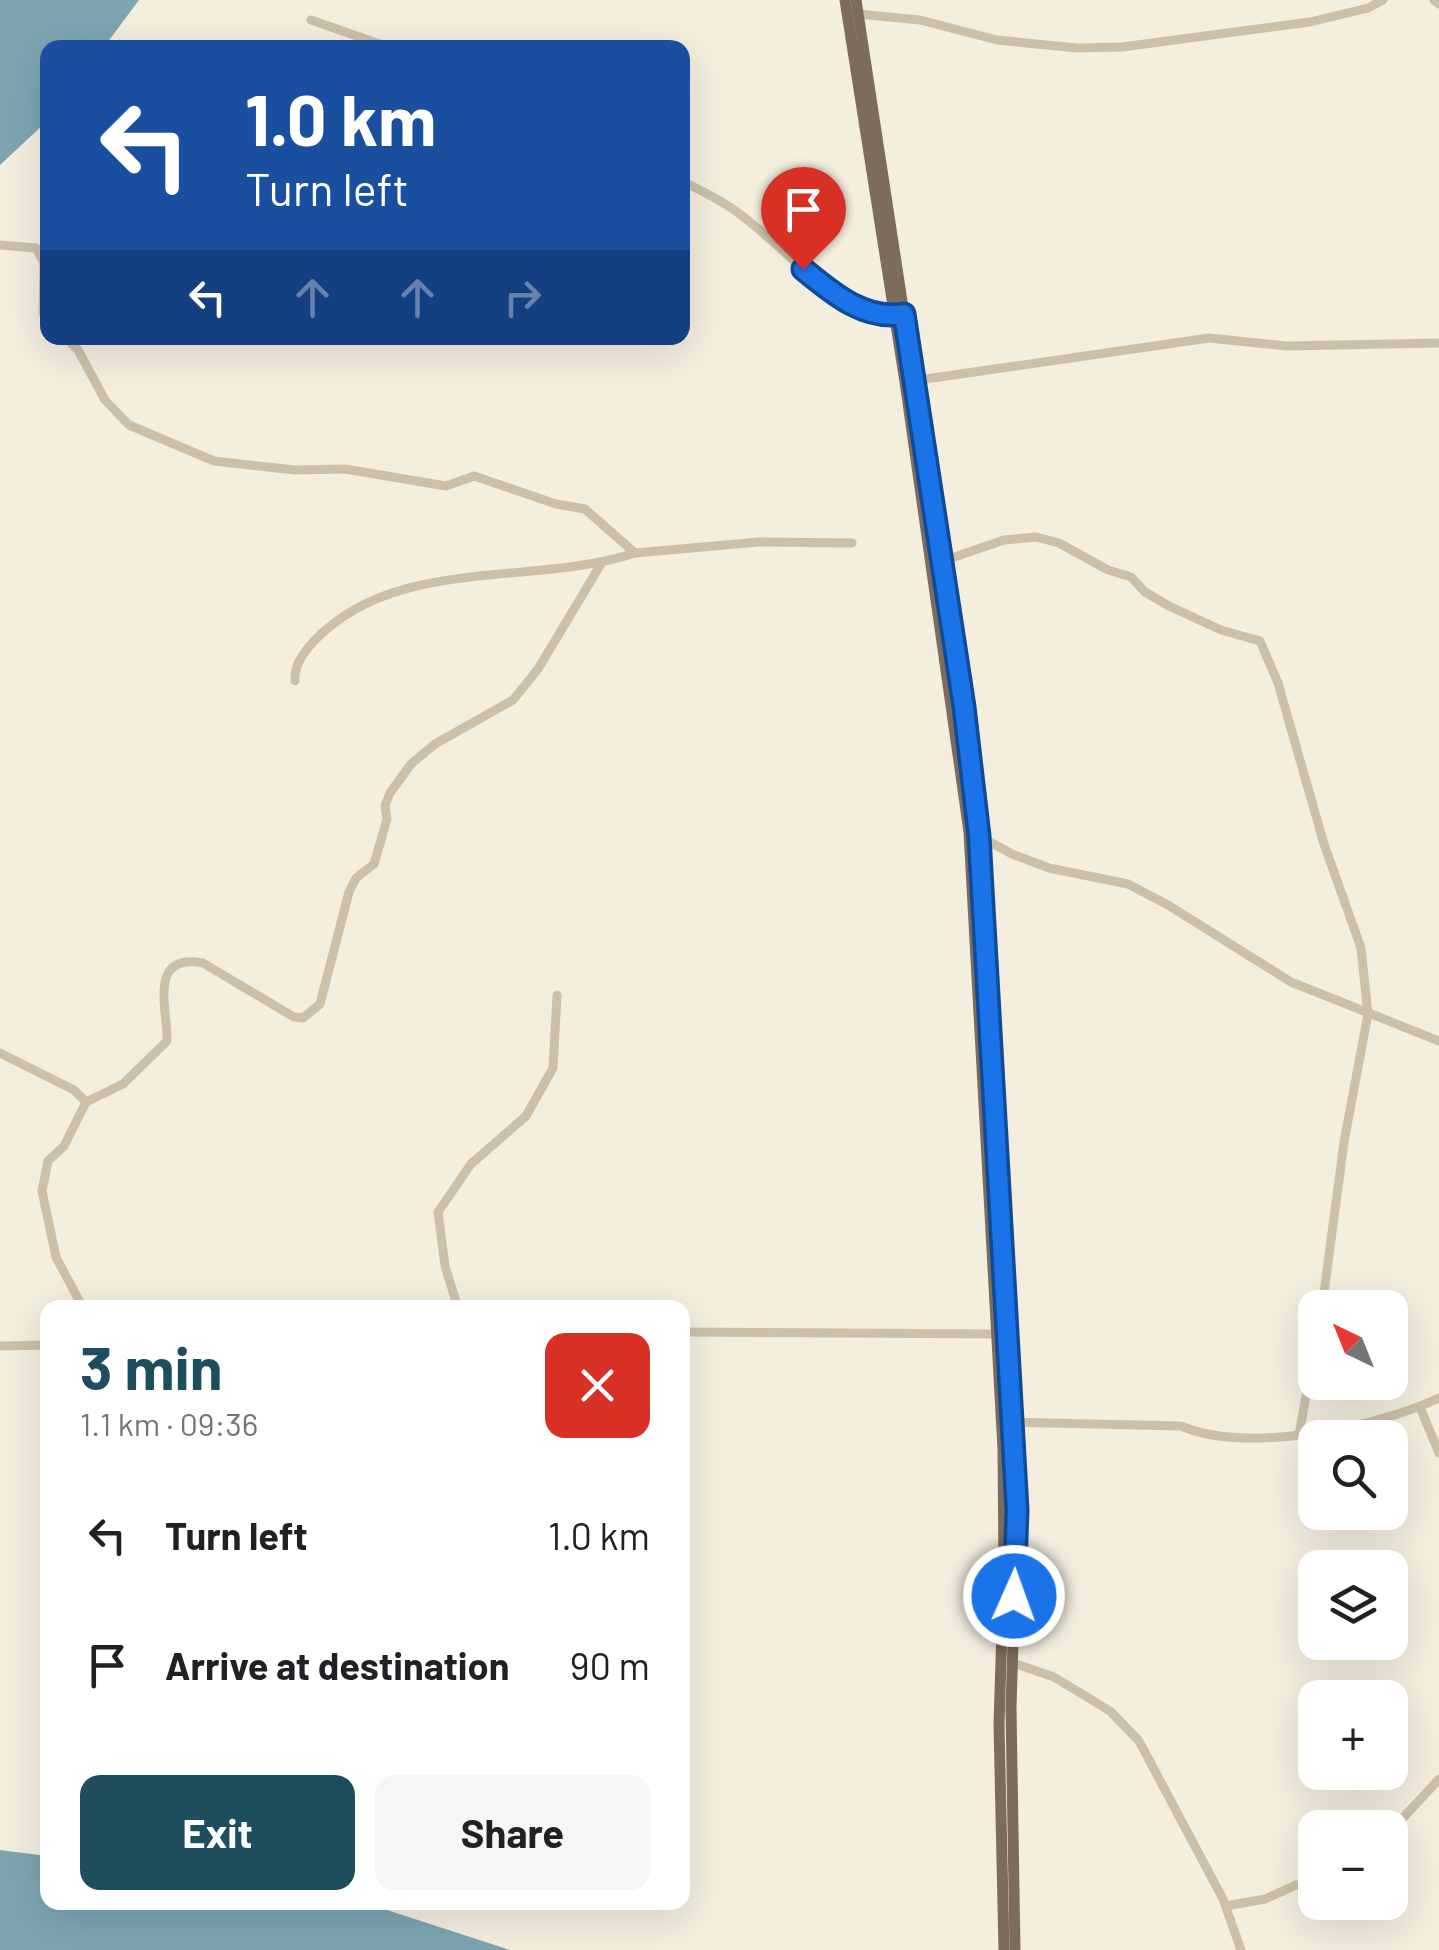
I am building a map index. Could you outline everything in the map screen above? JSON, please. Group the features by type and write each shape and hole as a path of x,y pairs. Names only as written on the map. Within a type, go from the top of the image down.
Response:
{"main road":[{"path":"845,0 899,314"},
{"path":"856,0 899,314 979,836 1002,1334"},
{"path":"936,562 969,832 1007,1421 1017,1510 1013,1663 1015,1950"},
{"path":"1004,1950 998,1724 1007,1421"}],"street":[{"path":"858,14 920,20 996,40 1077,48 1122,47 1310,22 1368,8 1383,0"},
{"path":"311,20 368,40"},
{"path":"690,185 731,208 841,300 899,314"},
{"path":"0,245 36,248 40,256"},
{"path":"909,381 1209,338 1286,346 1439,343"},
{"path":"73,345 104,400 129,425 214,461 295,470 345,470 446,486 474,476 556,504 584,509 635,552"},
{"path":"936,562 1004,540 1036,537 1060,543 1108,570 1131,577 1145,592 1186,614 1221,630 1260,641 1278,683 1324,844 1361,948 1368,1014 1344,1142 1324,1290"},
{"path":"295,682 294,669 307,648 328,627 357,608 429,582 601,564 635,552 759,542 852,543"},
{"path":"78,1300 56,1257 42,1191 48,1162 64,1146 86,1102 122,1084 167,1041 163,984 170,969 186,960 203,963 294,1017 304,1018 320,1004 349,892 356,878 374,864 387,820 385,806 390,792 411,764 434,744 513,700 538,669 601,564"},
{"path":"979,836 1050,868 1128,884 1290,982 1439,1041"},
{"path":"456,1300 445,1266 438,1212 471,1164 526,1116 553,1068 557,995"},
{"path":"0,1053 74,1090 86,1102"},
{"path":"690,1332 1002,1334"},
{"path":"0,1346 40,1345"},
{"path":"1381,1420 1439,1398"},
{"path":"1420,1407 1439,1453"},
{"path":"1007,1421 1180,1426 1205,1436 1298,1435"},
{"path":"1013,1663 1054,1677 1110,1711 1139,1741 1226,1906 1240,1950"},
{"path":"1408,1813 1439,1780"},
{"path":"1226,1906 1265,1899 1298,1885"}],"water":[{"path":"0,0 139,0 109,40 40,40 40,128 0,165"},
{"path":"0,1850 40,1855 40,1910 387,1910 510,1950 0,1950"}],"route":[{"path":"803,269 841,300 873,312 904,314 964,707 979,836 1017,1510 1014,1596"}]}
